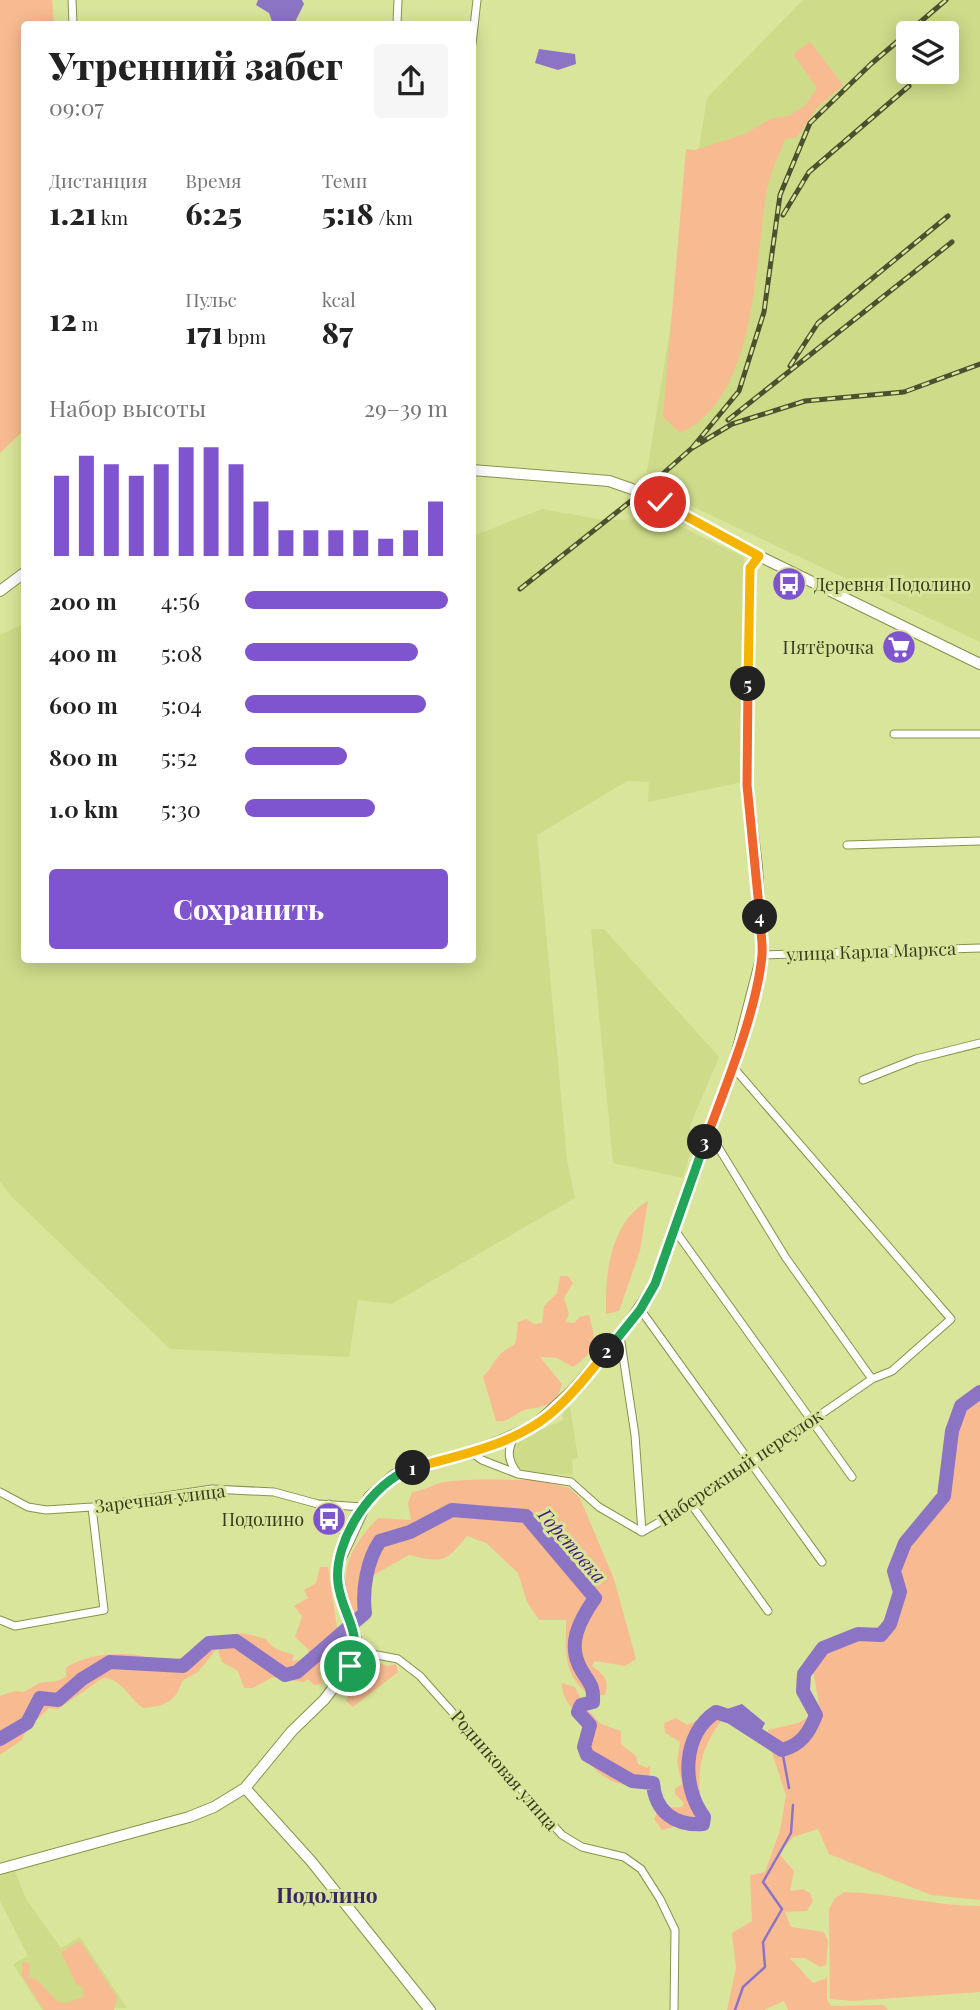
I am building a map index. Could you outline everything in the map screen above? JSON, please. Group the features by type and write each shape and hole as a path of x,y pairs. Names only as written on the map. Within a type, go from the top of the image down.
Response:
{"street":[{"path":"72,0 73,21"},
{"path":"397,21 398,0"},
{"path":"475,21 477,0"},
{"path":"476,470 610,481 632,489 759,556 980,664"},
{"path":"0,1869 189,1817 214,1807 245,1788 292,1731 337,1684 356,1651 338,1575 340,1557 369,1497 394,1475 472,1453 515,1436 551,1413 640,1310 655,1284 733,1067 762,955 757,867 747,785 749,585 750,568 759,556"},
{"path":"0,591 21,575"},
{"path":"894,734 980,734"},
{"path":"846,845 980,841"},
{"name":"улица Карла Маркса","path":"762,955 980,948"},
{"path":"863,1080 916,1059 980,1043"},
{"name":"Набережный переулок","path":"472,1453 482,1460 519,1474 571,1482 599,1507 642,1532 691,1504 810,1419 872,1379 892,1371 951,1319 733,1067"},
{"path":"709,1131 786,1258 872,1379"},
{"path":"674,1229 852,1477"},
{"path":"640,1310 822,1562"},
{"path":"620,1336 635,1435 642,1532"},
{"path":"515,1436 509,1452 510,1463 519,1474"},
{"name":"Заречная улица","path":"0,1492 28,1507 46,1510 92,1507 212,1489 274,1492 328,1504 363,1507"},
{"path":"328,1504 338,1529 350,1533"},
{"path":"691,1504 768,1611"},
{"path":"0,1619 15,1626 104,1611 92,1507"},
{"name":"Родниковая улица","path":"356,1651 398,1659 420,1676 571,1842 624,1857 641,1869 675,1930 674,2010"},
{"path":"245,1788 311,1861 430,2010"}],"shaded area":[{"path":"0,0 52,0 54,21 21,21 21,433 0,453"},
{"path":"258,0 302,0 304,4 296,21 272,21 269,13 256,5"},
{"path":"803,0 980,0 980,642 645,484 707,98"},
{"path":"810,42 843,85 817,108 797,137 785,139 767,190 748,325 738,360 725,390 706,415 680,433 663,417 686,149 695,150 745,134 770,119 788,116 805,106 817,88 793,54"},
{"path":"539,49 575,54 576,64 558,70 535,63"},
{"path":"542,509 604,520 665,519 744,557 742,782 648,802 649,782 627,781 537,835 567,1160 575,1198 392,1304 358,1300 349,1357 170,1349 11,1196 0,1181 0,635 21,625 21,963 476,963 476,535"},
{"path":"591,929 604,929 719,1057 689,1128 696,1133 683,1178 613,1163"},
{"path":"648,1201 640,1251 619,1311 606,1314 612,1250 625,1222 635,1210"},
{"path":"560,1276 568,1276 573,1283 564,1298 569,1314 565,1322 574,1323 580,1317 589,1315 593,1345 581,1362 573,1367 557,1358 540,1357 562,1384 557,1396 546,1405 523,1410 505,1420 496,1421 483,1377 497,1358 515,1344 518,1322 526,1319 534,1324 542,1323 544,1306 557,1293"},
{"path":"980,1398 980,1900 931,1895 829,1854 818,1829 793,1837 779,1854 794,1871 790,1891 803,1889 810,1893 813,1901 807,1911 785,1912 791,1927 824,1932 828,1941 826,1965 820,1967 805,1958 790,1958 813,1983 827,1978 827,1999 831,2006 884,2005 888,2010 788,2010 784,2001 764,2010 727,2010 736,1968 732,1933 752,1921 750,1875 765,1872 780,1830 786,1795 773,1756 768,1730 798,1723 820,1711 812,1664 825,1651 881,1625 891,1606 902,1557 924,1511 942,1505 960,1415 971,1401"},
{"path":"570,1407 578,1458 572,1459 573,1475 520,1472 512,1461 515,1442 563,1420 562,1408"},
{"path":"539,1480 569,1488 580,1498 614,1579 636,1659 625,1666 595,1661 592,1666 603,1675 606,1682 605,1695 590,1696 574,1679 568,1662 566,1620 539,1620 527,1602 518,1573 486,1543 467,1536 443,1559 409,1555 372,1576 370,1591 364,1604 358,1613 350,1613 346,1573 353,1551 378,1518 411,1520 408,1503 412,1492 455,1481"},
{"path":"320,1567 328,1567 337,1627 347,1649 340,1660 326,1663 319,1668 322,1684 314,1685 308,1679 304,1682 273,1677 253,1688 244,1688 238,1671 222,1662 218,1651 229,1638 239,1633 266,1639 275,1648 294,1655 292,1661 307,1659 309,1650 295,1637 302,1616 294,1606 308,1598 304,1590 316,1583"},
{"path":"202,1641 211,1642 215,1651 198,1672 182,1681 177,1694 168,1702 143,1708 119,1684 103,1678 58,1709 49,1708 29,1727 22,1740 0,1755 0,1696 15,1691 24,1692 39,1683 57,1681 66,1677 66,1668 90,1657 129,1654 170,1661 182,1657"},
{"path":"375,1662 387,1666 396,1664 398,1672 353,1707 346,1701 349,1694 346,1685 351,1672 360,1671 367,1681 371,1664"},
{"path":"562,1683 575,1687 585,1707 601,1724 621,1731 621,1744 636,1756 638,1764 647,1768 650,1765 650,1774 640,1784 613,1781 598,1772 586,1759 581,1752 585,1737 584,1728 565,1697"},
{"path":"742,1704 765,1723 762,1729 751,1733 727,1718 727,1709"},
{"path":"721,1713 724,1717 707,1744 701,1762 699,1783 709,1827 692,1830 679,1826 662,1830 654,1819 659,1808 682,1807 684,1803 675,1794 675,1789 682,1784 677,1762 680,1742 665,1733 664,1723 676,1718 687,1725 711,1714"},
{"path":"15,1871 26,1899 61,1948 80,1937 127,2008 42,2010 13,1964 28,1956 0,1901 0,1876"},
{"path":"845,1892 980,1906 980,1992 852,2001 830,1999 829,1909 835,1898"},
{"path":"80,1941 117,1997 114,2010 44,2010 22,1976 22,1962 30,1964 28,1978 36,1979 58,2002 66,2003 83,1997 83,1988 76,1984 61,1952"}],"waterway":[{"name":"Горетовка","path":"0,1739 27,1723 40,1698 58,1700 82,1679 110,1662 183,1666 209,1643 236,1641 285,1675 297,1672 365,1613 366,1576 380,1541 410,1532 452,1510 526,1516 595,1598 584,1615 576,1633 575,1643 577,1661 593,1692 593,1702 581,1705 578,1712 590,1725 584,1747 587,1755 632,1781 653,1783 658,1801 668,1815 683,1822 703,1824 704,1817 691,1791 689,1776 691,1747 697,1733 716,1712 731,1717 782,1750 804,1737 816,1715 803,1691 804,1674 823,1648 858,1634 881,1635 890,1624 900,1592 894,1571 905,1543 944,1496 952,1431 961,1406 980,1392"},
{"path":"782,1750 789,1788"},
{"path":"735,2010 743,1987 765,1967 763,1942 782,1909 763,1882 791,1833 793,1805"}],"railway":[{"path":"692,448 739,391 764,312 780,195 810,123 871,64 946,0"},
{"path":"783,215 809,172 909,86"},
{"path":"790,366 818,323 948,216"},
{"path":"728,420 952,242"},
{"path":"520,589 641,493 692,448 732,424 805,401 904,392 980,364"}],"place":[{"name":"Деревня Подолино","path":"789,584"},
{"name":"Пятёрочка","path":"899,647"},
{"name":"Подолино","path":"329,1519"}],"district":[{"name":"Подолино","path":"327,1894"}],"route":[{"path":"350,1666 356,1651 356,1639 338,1585 338,1564 346,1541 369,1497 394,1475 410,1468 472,1453 534,1426 573,1391 640,1310 655,1284 733,1067 754,993 762,955 757,867 747,785 749,585 750,568 759,556 660,502"}]}
